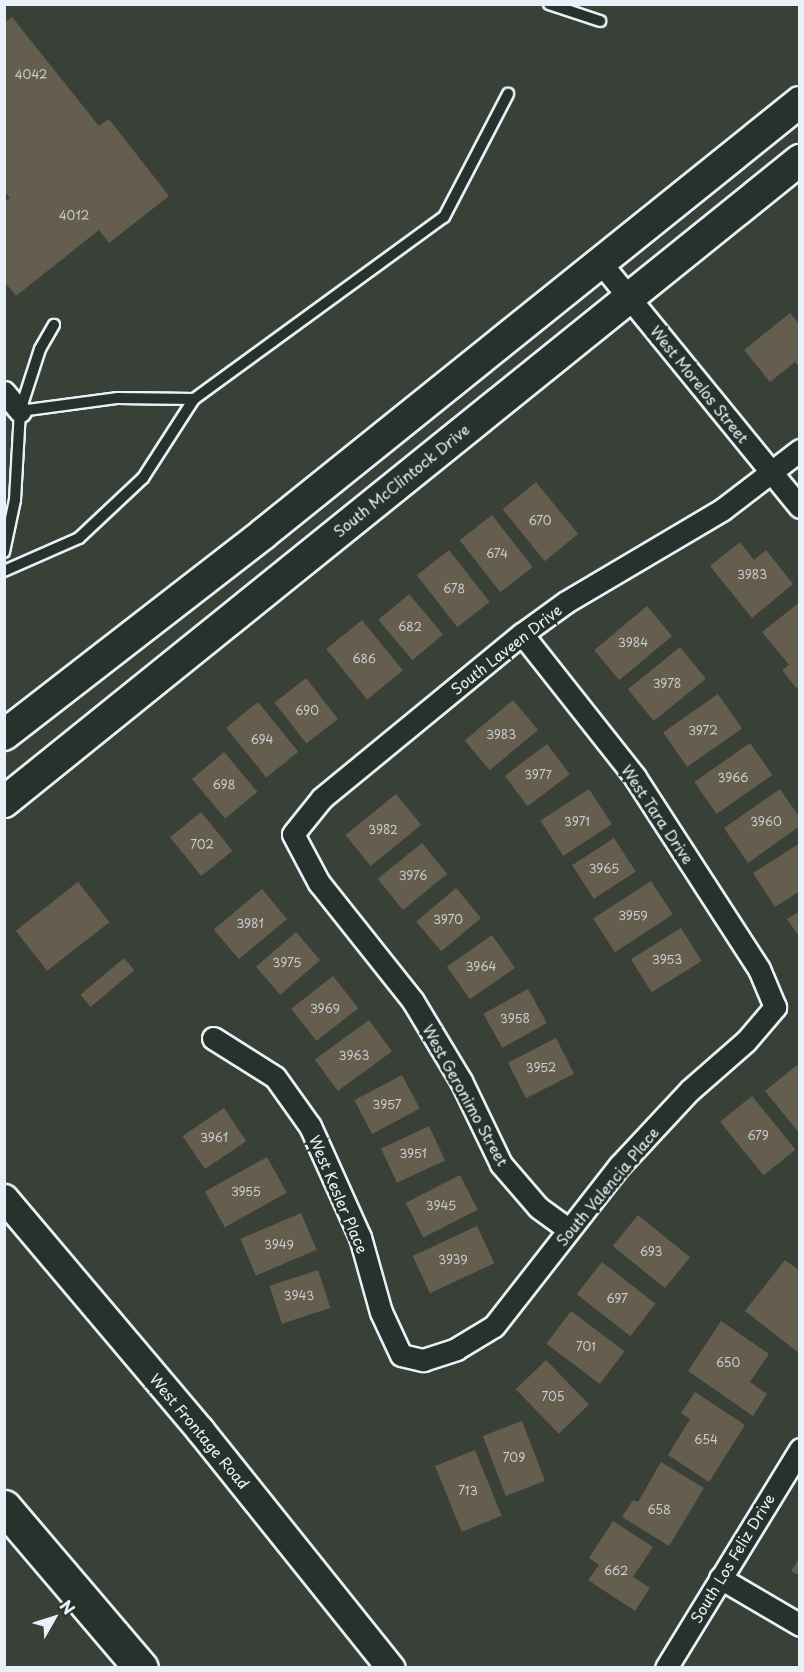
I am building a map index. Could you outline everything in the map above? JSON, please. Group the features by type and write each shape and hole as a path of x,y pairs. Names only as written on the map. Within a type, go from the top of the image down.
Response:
{"highway":[{"path":"4,1507 141,1668"}],"main road":[{"path":"4,735 263,534 800,102"},
{"name":"South McClintock Drive","path":"4,802 800,160"}],"street":[{"name":"West Morelos Street","path":"600,262 800,507"},
{"path":"4,392 20,411"},
{"name":"South Laveen Drive","path":"293,834 322,798 522,634 566,602 723,509 800,450"},
{"name":"West Tara Drive","path":"522,634 636,777 759,969 775,1007"},
{"name":"West Geronimo Street","path":"293,834 319,883 413,1001 461,1081 501,1164 538,1207 568,1229"},
{"name":"South Valencia Place","path":"401,1355 423,1360 456,1349 494,1326 532,1282 568,1229 690,1090 746,1041 775,1007"},
{"name":"West Kesler Place","path":"213,1038 275,1077 310,1126 360,1238 381,1312 401,1355"},
{"name":"West Frontage Road","path":"4,1198 200,1430 391,1668"},
{"name":"South Los Feliz Drive","path":"666,1668 800,1449"},
{"path":"720,1578 800,1625"}],"lane":[{"path":"549,4 600,21"},
{"path":"4,571 80,538 143,478 194,399 444,217 508,94"},
{"path":"4,552 15,500 20,411 40,349 54,325"},
{"path":"20,411 118,398 194,399"}],"building":[{"path":"12,17 99,126 109,119 169,196 109,243 99,230 16,296 4,281 4,202 10,198 4,191 4,23"},
{"path":"790,313 800,325 800,368 795,362 770,382 744,350"},
{"path":"536,482 578,534 545,561 503,509"},
{"path":"492,515 533,567 500,592 460,540"},
{"path":"740,542 754,560 766,550 793,584 752,618 710,566"},
{"path":"449,550 490,602 457,627 417,575"},
{"path":"409,594 443,635 412,660 378,620"},
{"path":"800,602 800,685 796,688 782,670 789,665 762,632"},
{"path":"647,606 672,636 619,680 594,650"},
{"path":"362,620 403,671 367,699 326,649"},
{"path":"680,647 706,679 654,721 628,689"},
{"path":"306,678 338,719 306,744 274,703"},
{"path":"718,694 742,728 687,767 663,732"},
{"path":"513,700 538,730 490,770 465,740"},
{"path":"258,702 298,752 266,778 226,728"},
{"path":"750,743 772,775 717,814 694,782"},
{"path":"547,744 570,774 528,806 505,776"},
{"path":"224,752 257,792 225,819 192,779"},
{"path":"589,789 612,824 563,856 540,821"},
{"path":"780,789 800,818 800,826 748,863 724,828"},
{"path":"396,794 421,825 371,866 345,835"},
{"path":"201,812 232,851 201,876 170,837"},
{"path":"614,838 636,872 594,899 572,865"},
{"path":"422,843 447,874 403,910 378,879"},
{"path":"800,843 800,891 775,907 753,873"},
{"path":"651,881 673,915 615,952 593,919"},
{"path":"78,882 109,922 47,971 16,931"},
{"path":"456,888 481,918 441,951 416,921"},
{"path":"262,889 287,919 239,959 214,929"},
{"path":"800,911 800,938 787,919"},
{"path":"681,928 702,961 652,992 631,959"},
{"path":"296,932 320,960 280,995 256,967"},
{"path":"492,935 515,968 470,999 447,967"},
{"path":"124,958 134,970 91,1007 80,995"},
{"path":"333,976 358,1008 316,1041 291,1009"},
{"path":"528,989 547,1023 502,1048 483,1014"},
{"path":"369,1020 392,1052 338,1091 315,1059"},
{"path":"556,1038 574,1074 526,1098 508,1063"},
{"path":"797,1065 800,1068 800,1134 765,1091"},
{"path":"402,1075 420,1109 372,1134 354,1100"},
{"path":"752,1096 795,1150 764,1175 720,1122"},
{"path":"224,1108 246,1141 205,1169 183,1136"},
{"path":"429,1126 445,1160 397,1183 381,1148"},
{"path":"267,1157 287,1193 225,1227 205,1191"},
{"path":"460,1175 478,1210 423,1237 406,1203"},
{"path":"301,1213 317,1250 256,1276 240,1239"},
{"path":"638,1215 690,1257 665,1288 613,1246"},
{"path":"477,1226 494,1263 430,1293 413,1256"},
{"path":"785,1260 800,1271 800,1354 745,1311"},
{"path":"602,1262 656,1304 630,1336 577,1294"},
{"path":"318,1270 330,1308 282,1324 269,1286"},
{"path":"571,1311 625,1351 600,1384 546,1344"},
{"path":"721,1321 769,1354 750,1382 767,1394 753,1416 688,1371"},
{"path":"546,1360 589,1405 559,1434 516,1389"},
{"path":"695,1392 745,1425 709,1482 668,1455 690,1419 681,1413"},
{"path":"522,1421 545,1481 506,1496 483,1436"},
{"path":"475,1450 502,1516 462,1532 435,1466"},
{"path":"661,1462 704,1488 669,1546 622,1517 633,1500 638,1502"},
{"path":"613,1521 653,1547 633,1577 650,1588 635,1611 588,1580 599,1565 589,1558"},
{"path":"800,1557 800,1576 791,1571"}]}
